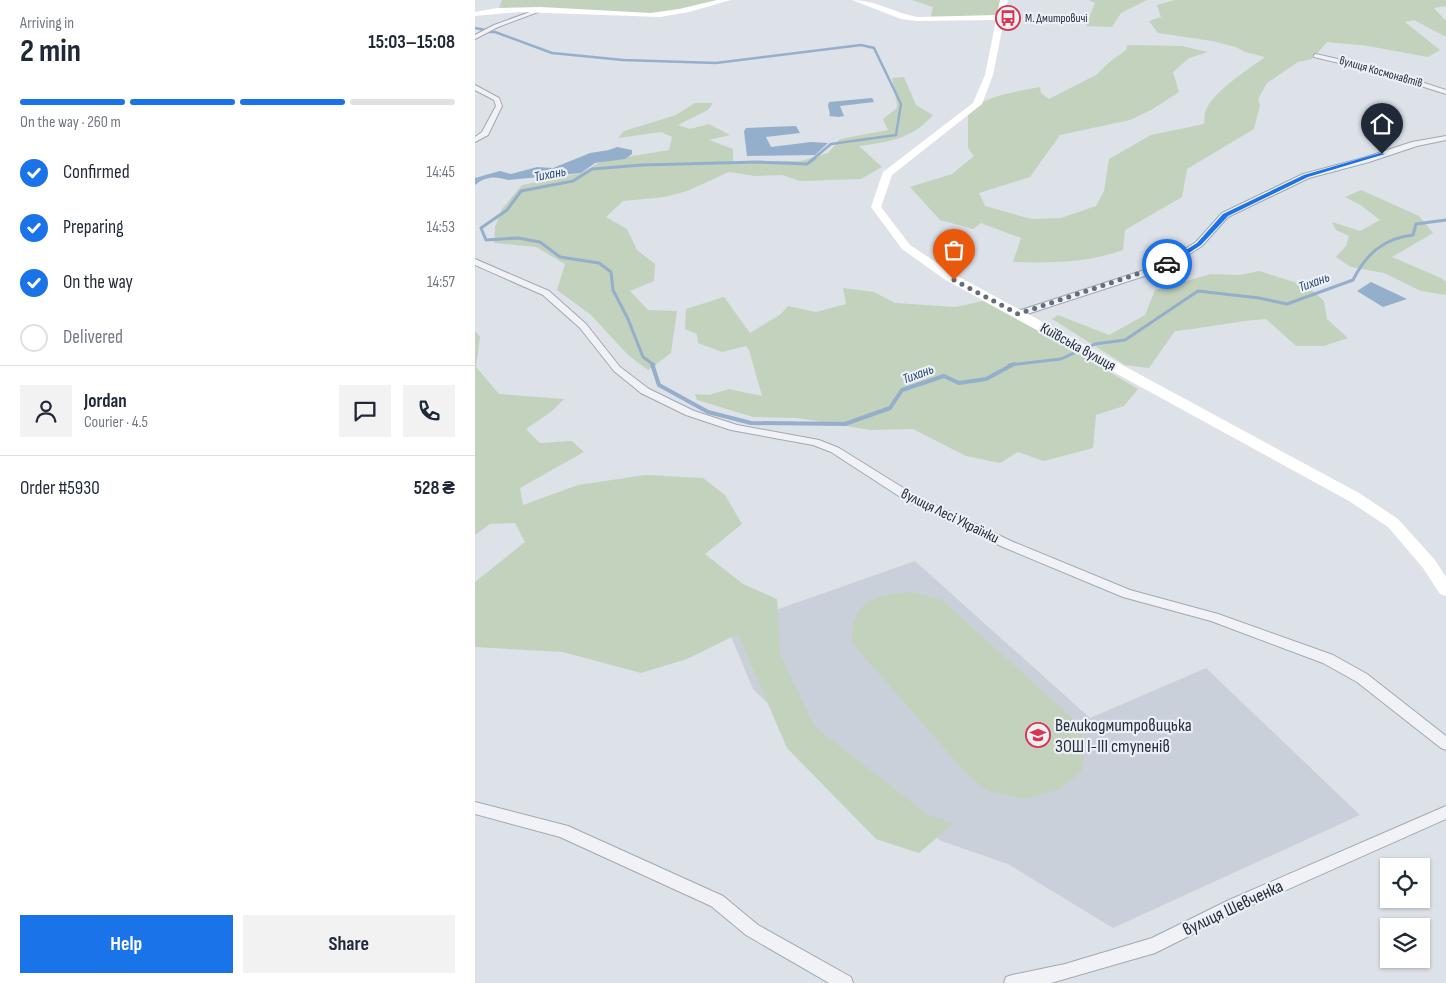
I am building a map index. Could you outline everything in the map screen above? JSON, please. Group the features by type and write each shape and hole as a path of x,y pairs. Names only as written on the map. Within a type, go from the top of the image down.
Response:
{"main road":[{"path":"475,14 510,8 654,16 727,0"},
{"path":"856,0 904,17 917,19 1001,17"},
{"name":"Київська вулиця","path":"1004,0 989,75 977,104 887,174 876,207 906,247 948,276 1353,497 1393,523 1429,564 1446,590"}],"street":[{"path":"475,37 496,26 543,9"},
{"name":"вулиця Космонавтів","path":"1316,56 1379,70 1446,92"},
{"path":"475,87 497,98 499,106 485,133 475,140"},
{"path":"1018,314 1163,267 1199,244 1225,215 1306,176 1366,160 1415,144 1446,138"},
{"name":"вулиця Лесі Українки","path":"475,262 546,293 583,326 617,369 645,391 690,413 735,428 822,445 835,450 909,497 1007,544 1127,594 1214,617 1329,659 1362,678 1446,744"},
{"path":"475,808 563,831 717,901 752,930 845,983"},
{"name":"вулиця Шевченка","path":"1012,983 1065,972 1155,945 1235,905 1446,812"}],"shaded area":[{"name":"Великодмитровицька ЗОШ І-ІІІ ступенів","path":"915,561 1090,718 1206,668 1360,815 1113,928 1008,864 941,841 818,753 753,689 727,627"}],"green space":[{"path":"502,0 727,0 654,15 499,8"},
{"path":"912,0 1004,0 1001,17 930,19 933,7"},
{"path":"1089,0 1147,0 1121,13 1112,27 1086,26 1095,3"},
{"path":"1175,0 1446,0 1446,6 1434,8 1446,21 1446,37 1414,20 1405,22 1440,50 1428,57 1368,46 1327,42 1312,59 1298,62 1267,83 1258,99 1260,105 1254,129 1187,169 1182,197 1125,230 1123,250 1096,258 1069,261 1013,262 1021,238 981,223 973,229 940,220 910,187 952,174 974,156 968,148 968,112 984,102 1002,95 1040,87 1041,93 1049,99 1096,75 1126,50 1127,45 1182,46 1208,52 1189,58 1173,72 1179,92 1151,110 1130,120 1060,135 1030,177 979,193 985,206 1031,219 1061,218 1096,206 1104,191 1109,159 1151,135 1204,124 1208,105 1214,98 1231,82 1265,57 1212,41 1158,33 1149,21 1161,17 1157,5"},
{"path":"904,77 916,105 933,115 917,129 899,138 859,146 882,167 861,179 800,181 782,175 755,176 729,172 687,191 665,197 623,201 606,217 627,229 637,250 655,264 654,281 630,291 648,310 677,311 671,353 648,370 628,355 591,315 557,290 565,264 536,247 494,243 495,227 502,209 522,185 581,173 602,161 669,150 672,137 661,132 618,138 624,131 676,115 695,103 713,103 708,110 678,125 690,129 709,124 730,135 709,140 733,149 733,161 801,161 828,153 840,139 888,130 883,119 897,108 892,78"},
{"path":"1361,190 1419,216 1433,233 1392,257 1441,278 1446,282 1446,295 1421,291 1384,273 1351,267 1336,257 1346,246 1349,236 1336,230 1332,222 1360,231 1380,220 1362,206 1345,197"},
{"path":"1259,271 1307,286 1324,301 1327,319 1348,338 1324,346 1296,346 1266,319 1175,331 1149,368 1125,365 1052,319 1058,315 1109,335 1145,315 1155,290 1211,274 1240,275"},
{"path":"843,288 874,292 895,303 956,307 983,301 1066,346 1138,389 1124,406 1096,415 1093,448 1044,461 1018,452 1000,463 966,456 913,429 870,430 798,418 753,417 697,400 695,394 709,395 729,389 762,396 749,350 746,346 722,352 698,343 697,334 685,329 686,309 724,297 750,333 781,314 788,306 816,312 846,304"},
{"path":"475,331 480,337 476,367 499,394 564,399 552,411 526,429 540,443 572,441 584,452 520,488 523,505 578,485 645,475 703,478 725,495 742,524 705,554 743,584 777,599 780,654 815,727 928,815 954,823 919,853 876,839 787,748 738,634 687,659 641,673 563,652 475,647 475,582 525,542 515,523 490,524 475,535"},
{"path":"912,592 942,600 1080,725 1085,749 1081,772 1061,789 1025,799 987,791 965,772 852,643 856,617 861,608 868,602 887,595"}],"water":[{"path":"872,98 874,102 840,106 844,116 829,116 829,102"},
{"path":"796,126 800,133 766,137 771,147 811,142 828,143 815,155 747,156 744,131 746,128"},
{"path":"617,147 632,150 632,154 625,159 595,163 581,173 508,180 491,178 475,185 475,178 500,171 511,174 537,167 553,168 590,153"},
{"path":"1371,282 1407,299 1383,307 1357,291"}],"waterway":[{"name":"Тихань","path":"475,28 485,30"},
{"name":"Тихань","path":"489,32 495,32 552,53 623,60 716,63 861,45 874,48 901,104 896,135 831,144 813,159"},
{"name":"Тихань","path":"654,365 643,357 628,319 613,290 611,272 599,263 560,257 540,242 518,238 486,240 481,228 507,210 521,191 573,181 592,169 642,165 758,162 807,164 815,158"},
{"name":"Тихань","path":"1087,348 1095,344 1125,340 1198,291 1259,298 1287,304 1353,280 1370,255 1393,240 1413,235 1416,224 1446,220"},
{"name":"Тихань","path":"1013,365 1061,359 1078,351"},
{"name":"Тихань","path":"652,364 659,385 708,412 751,423 845,424 890,408 902,390 944,376 959,383 986,379 1013,365"},
{"name":"Тихань","path":"1009,365 1013,365"}],"way so far":[{"path":"954,280 1018,314 1163,267 1167,264"}],"place":[{"name":"М. Дмитровичі","path":"1008,18"},
{"name":"Великодмитровицька ЗОШ І-ІІІ ступенів","path":"1038,735"}],"route":[{"path":"1167,264 1199,244 1225,215 1306,176 1382,154"}]}
